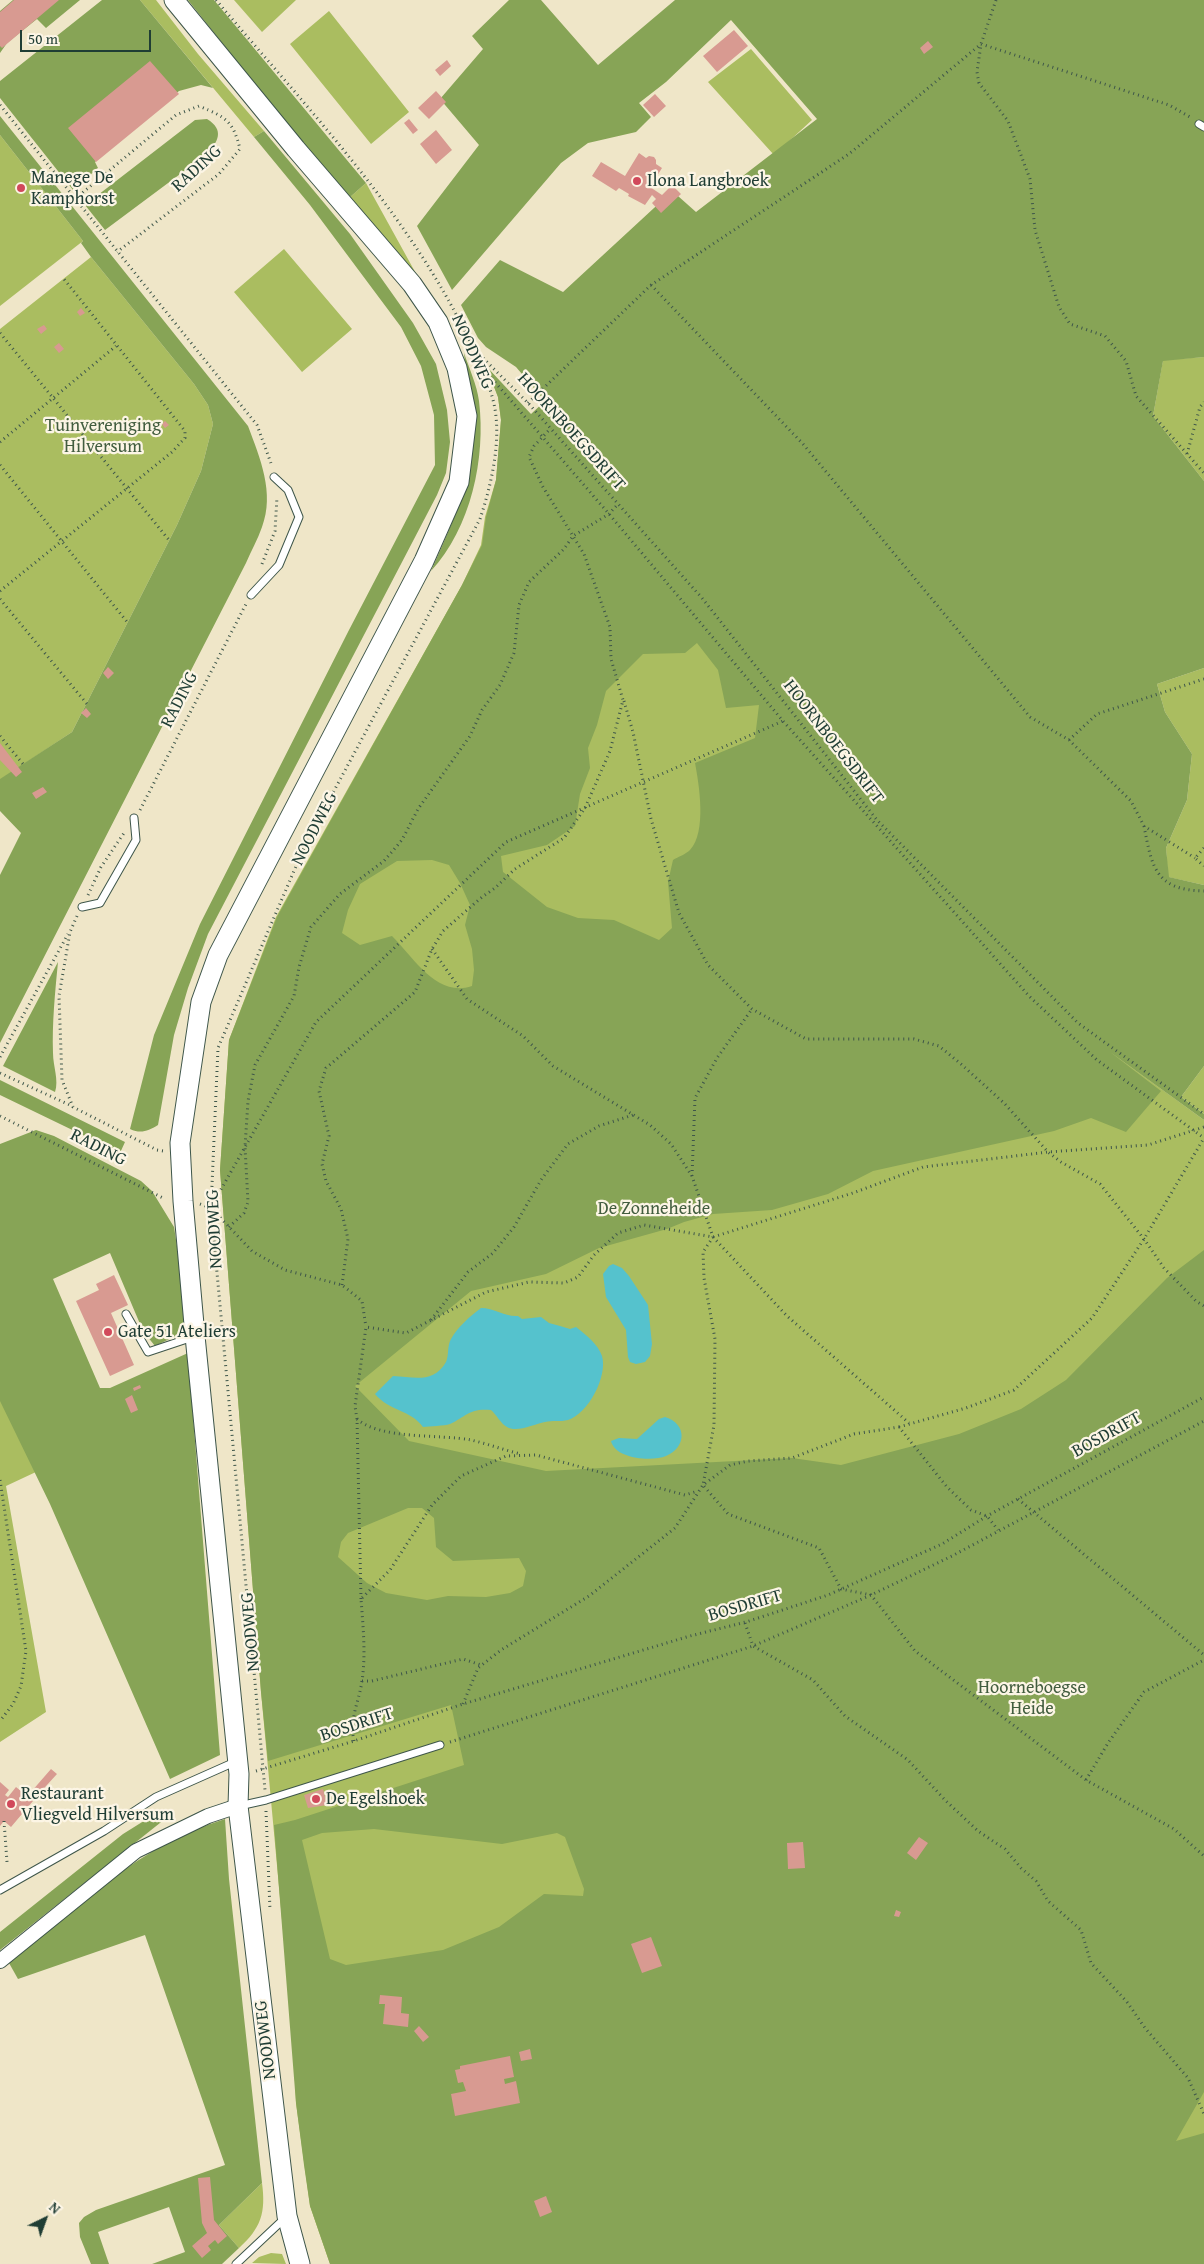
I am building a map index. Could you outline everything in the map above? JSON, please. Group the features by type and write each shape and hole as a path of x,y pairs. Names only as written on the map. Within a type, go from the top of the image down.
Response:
{"main road":[{"name":"NOODWEG","path":"174,0 296,149 417,292 438,322 457,368 467,416 459,482 424,561 218,955 200,1002 180,1143 183,1200 238,1760 238,1806 287,2216 300,2264"}],"street":[{"path":"0,1961 136,1851 208,1816 238,1806"}],"lane":[{"path":"251,595 278,565 299,517 288,490 274,476"},
{"path":"82,907 100,903 136,840 134,818"},
{"path":"126,1314 148,1352 196,1336"},
{"path":"238,1806 266,1800 440,1745"},
{"path":"0,1890 104,1831 156,1797 238,1760"},
{"path":"236,2264 287,2216"}],"path":[{"name":"NOODWEG","path":"216,0 380,194 447,296 475,351 494,405 496,441 490,490 480,519 306,843 218,1048 211,1208 263,1769"},
{"path":"996,0 981,44 977,72 979,83 1008,120 1030,179 1035,230 1059,307 1070,324 1105,336 1126,361 1136,396 1204,473"},
{"path":"981,44 1169,105 1202,125"},
{"path":"528,402 652,285 849,154 981,44"},
{"path":"0,105 257,425 274,476 277,497 274,531 261,568"},
{"name":"RADING","path":"75,199 176,115 199,106 222,116 235,130 240,149 219,174 117,252"},
{"path":"0,591 172,452 185,438 186,431 64,279"},
{"path":"652,285 803,444 1030,716 1069,740 1131,801 1144,826 1152,863 1159,876 1170,884 1204,890"},
{"path":"0,333 128,487 169,540"},
{"path":"0,442 116,346"},
{"name":"HOORNBOEGSDRIFT","path":"475,351 528,402 702,598 877,820 1078,1023 1204,1114"},
{"path":"463,1704 481,1665 589,1596 675,1528 704,1485 730,1465 748,1461 792,1458 854,1434 910,1424 966,1408 1014,1390 1092,1318 1144,1239 1204,1138 1193,1132 1097,1060 1029,996 784,721 480,365"},
{"path":"1187,454 1200,407 1204,402"},
{"path":"551,428 542,436 529,457 542,487 584,554 610,627 610,659 645,782 651,819 679,913 708,965 752,1009 806,1039 914,1039 938,1046 1004,1103 1048,1152 1061,1162 1100,1184 1144,1239 1164,1268 1196,1301 1204,1306"},
{"path":"0,465 128,623"},
{"path":"229,1227 244,1213 248,1202 245,1147 248,1101 254,1065 294,996 299,967 311,928 340,894 384,860 402,840 418,809 470,736 482,710 500,685 514,653 519,605 529,582 564,550 573,536 609,514 618,504"},
{"name":"RADING","path":"0,1057 70,932 101,867 134,818 251,595"},
{"path":"0,598 87,704"},
{"path":"1069,740 1097,714 1204,679"},
{"path":"342,1285 348,1239 341,1208 326,1181 322,1164 329,1136 318,1091 326,1068 415,992 432,949 443,931 515,869 564,838 584,808 610,751 623,700"},
{"path":"354,1741 352,1722 362,1681 363,1638 357,1419 355,1406 366,1327 362,1301 342,1285 285,1270 252,1251 211,1208 316,1022 506,842 784,721"},
{"path":"0,736 23,764"},
{"path":"1144,826 1195,858 1204,866"},
{"path":"1195,858 1204,848"},
{"name":"RADING","path":"70,932 59,996 62,1080 73,1107"},
{"path":"432,949 467,999 523,1036 553,1066 634,1114 650,1125 671,1144 692,1176 713,1237 718,1244 787,1316 910,1424"},
{"path":"692,1176 695,1098 717,1058 752,1009"},
{"name":"RADING","path":"0,1073 73,1107 157,1150 181,1153"},
{"path":"430,1320 468,1272 493,1253 514,1227 541,1180 568,1144 598,1126 634,1114"},
{"name":"RADING","path":"0,1116 169,1201 183,1200 211,1208"},
{"path":"366,1327 406,1333 486,1292 529,1282 564,1283 578,1277 594,1255 618,1233 644,1225 713,1237 853,1193 924,1167 1048,1152 1148,1145 1204,1127"},
{"path":"713,1237 704,1252 704,1278 715,1349 714,1425 704,1485 728,1514 819,1548 841,1589 871,1595 915,1650 1086,1780 1174,1829 1204,1856"},
{"name":"BOSDRIFT","path":"263,1769 463,1704 681,1639 744,1623 841,1589 942,1544 987,1516 1204,1397"},
{"path":"357,1419 365,1427 408,1435 470,1440 525,1455"},
{"path":"440,1745 453,1741 457,1736 465,1736 753,1646 871,1595 952,1556 1204,1421"},
{"path":"899,1427 947,1487 971,1510 987,1516 998,1530"},
{"path":"361,1599 390,1570 432,1505 461,1476 506,1456 536,1455 685,1495 699,1491"},
{"path":"0,1480 26,1652 21,1686 13,1704 0,1721"},
{"path":"1018,1499 1204,1655"},
{"path":"744,1623 753,1646 813,1680 845,1716 908,1760 946,1801 978,1831 1005,1849 1021,1868 1036,1881 1048,1901 1081,1930 1091,1964 1127,2002 1145,2028 1188,2078 1204,2114"},
{"path":"362,1681 372,1682 463,1658 481,1665"},
{"path":"1086,1780 1144,1692 1204,1660"},
{"path":"4,1821 7,1862"}],"green space":[{"path":"13,0 80,0 46,28 37,19 7,43 0,53 0,11"},
{"path":"102,0 140,0 213,88 201,85 179,91 100,157 95,162 98,168 73,190 0,98 0,81"},
{"path":"140,0 156,0 198,54 264,131 254,137"},
{"path":"188,0 214,0 366,183 349,198 260,91"},
{"path":"234,0 296,0 262,32"},
{"path":"509,0 541,0 598,65 675,0 1204,0 1204,357 1163,361 1153,416 1204,481 1204,668 1157,684 1165,712 1192,754 1187,800 1166,848 1169,877 1204,885 1204,1066 1181,1097 1204,1114 1204,1120 1110,1052 1161,1091 1126,1132 1091,1118 1054,1131 873,1171 828,1194 772,1210 713,1214 599,1248 546,1274 471,1291 355,1386 409,1441 546,1471 792,1458 841,1465 959,1434 1021,1409 1066,1380 1167,1278 1204,1250 1204,2092 1176,2141 1204,2133 1204,2264 330,2264 310,2206 296,2103 274,1825 295,1820 464,1765 451,1705 268,1761 220,1170 229,1040 277,917 462,585 482,545 486,517 496,480 501,420 498,397 486,366 531,414 545,401 516,367 486,347 478,338 461,305 500,260 563,292 667,196 678,196 696,212 817,119 731,20 666,82 639,103 651,117 636,132 588,143 561,163 452,290 417,226 479,145 440,99 483,49 472,36","holes":["697,643 718,670 726,708 759,705 755,738 695,763 700,808 699,832 690,850 673,860 668,882 672,928 659,940 614,920 578,918 547,907 503,872 501,856 547,845 575,826 580,794 590,768 588,748 597,725 606,691 643,654 685,653","432,860 449,865 460,883 470,905 465,925 472,949 474,970 472,986 459,988 437,981 427,974 392,936 360,945 342,933 348,910 360,884 397,861","408,1508 422,1508 434,1518 436,1547 453,1561 519,1558 526,1571 523,1586 510,1593 486,1597 448,1596 427,1600 386,1593 367,1583 338,1557 341,1542 348,1533","374,1829 502,1844 557,1833 565,1837 584,1889 583,1896 544,1894 499,1927 443,1950 346,1965 330,1959 302,1840 322,1833"]},
{"path":"329,11 409,112 371,144 290,44"},
{"path":"751,49 812,120 774,155 708,82"},
{"path":"0,116 248,426 261,463 267,501 266,514 259,536 246,563 0,1043 0,875 21,833 0,811 0,779 72,732 177,525 201,471 213,424 208,405 194,384 91,257 81,243 83,241 0,135"},
{"path":"207,119 216,127 218,136 217,141 207,154 105,230 85,205 195,120"},
{"path":"264,131 350,234 413,323 436,364 447,410 450,442 446,473 437,495 208,934 188,988 174,1035 158,1125 141,1132 130,1129 154,1035 200,924 435,465 434,415 421,366 401,327 310,205 254,137"},
{"name":"Manege De Kamphorst","path":"0,135 83,241 0,306"},
{"path":"366,183 419,279 349,198"},
{"path":"284,249 352,329 302,372 234,292"},
{"name":"Tuinvereniging Hilversum","path":"91,257 194,384 208,405 213,424 201,471 177,525 72,732 0,780 0,329"},
{"path":"464,353 475,383 479,401 481,423 477,468 473,491 466,513 445,554 431,571 448,534 462,496 471,457 475,409"},
{"path":"1204,357 1204,481 1153,416 1163,360"},
{"path":"486,366 1076,1027 1204,1120 1204,2264 330,2264 310,2206 296,2103 293,2039 261,1692 220,1170 229,1040 276,917 462,585 481,545 485,517 496,480 501,420 498,397"},
{"path":"1204,668 1204,885 1168,877 1166,848 1187,800 1192,754 1165,712 1157,684"},
{"path":"58,962 53,1030 55,1092 3,1066"},
{"path":"1204,1066 1204,1114 1181,1097"},
{"path":"0,1080 125,1142 120,1153 0,1095"},
{"path":"36,1130 54,1136 141,1181 152,1191 174,1227 182,1278 186,1331 155,1346 143,1331 110,1253 53,1279 100,1388 110,1388 188,1353 220,1755 170,1779 50,1504 0,1401 0,1144"},
{"path":"0,1389 38,1471 6,1486 46,1712 0,1742"},
{"path":"147,1819 165,1819 0,1950 0,1932 123,1834"},
{"path":"225,1819 229,1879 262,2183 219,2225 239,2248 222,2264 152,2264 185,2252 169,2207 98,2232 109,2264 91,2264 80,2237 79,2223 84,2217 96,2210 225,2165 145,1935 18,1979 9,1963 84,1900 137,1861 165,1844 194,1830"},
{"path":"262,2183 263,2203 260,2219 252,2234 239,2248 219,2225"},
{"path":"271,2253 282,2254 286,2264 252,2263 259,2257"}],"water":[{"path":"613,1264 622,1268 629,1276 648,1305 652,1344 650,1356 645,1362 636,1364 630,1362 626,1330 606,1297 603,1274"},
{"path":"481,1308 518,1316 522,1319 541,1317 549,1323 570,1329 576,1327 591,1340 602,1356 602,1374 595,1393 583,1410 568,1420 548,1421 521,1429 507,1427 491,1410 473,1411 450,1424 423,1427 418,1421 387,1404 375,1394 393,1376 422,1378 435,1374 446,1362 448,1348 454,1335 464,1322"},
{"path":"665,1417 672,1420 681,1430 681,1442 673,1452 660,1458 644,1459 626,1455 614,1447 611,1441 619,1438 637,1439 659,1419"}],"building":[{"path":"14,0 59,0 2,48 0,46 0,12"},
{"path":"734,30 748,46 717,72 703,56"},
{"path":"928,41 933,47 924,54 920,48"},
{"path":"447,60 451,66 440,76 435,70"},
{"path":"150,61 179,94 96,162 68,128"},
{"path":"436,91 446,102 429,119 418,108"},
{"path":"655,94 666,106 654,117 643,105"},
{"path":"409,119 418,130 413,134 404,123"},
{"path":"436,130 452,150 436,164 420,144"},
{"path":"639,153 646,158 649,156 654,157 656,164 662,168 650,187 662,195 672,185 681,194 661,213 652,203 656,199 652,195 645,205 628,196 629,194 619,188 616,191 592,176 601,162 625,176"},
{"path":"81,308 85,313 80,316 77,312"},
{"path":"44,325 47,329 41,334 37,329"},
{"path":"59,343 64,349 59,353 54,347"},
{"path":"165,421 169,425 165,428 162,424"},
{"path":"108,667 114,673 108,679 103,673"},
{"path":"86,708 91,714 87,718 81,713"},
{"path":"0,743 22,772 16,777 0,760"},
{"path":"43,787 47,792 36,799 32,793"},
{"path":"114,1275 128,1305 111,1313 134,1365 110,1376 76,1301 99,1290 96,1284"},
{"path":"140,1385 141,1388 134,1391 133,1388"},
{"path":"132,1395 138,1410 131,1413 125,1399"},
{"path":"51,1769 57,1774 36,1797 31,1792"},
{"path":"0,1782 9,1790 5,1795 8,1797 16,1787 33,1801 11,1827 4,1821 0,1826"},
{"path":"323,1789 327,1805 308,1808 304,1795"},
{"path":"919,1837 928,1843 916,1860 907,1853"},
{"path":"803,1842 805,1868 788,1869 787,1843"},
{"path":"896,1910 901,1912 899,1917 894,1916"},
{"path":"651,1937 662,1966 642,1973 631,1944"},
{"path":"380,1995 402,1997 401,2013 409,2014 408,2027 383,2024 385,2004 379,2004"},
{"path":"419,2026 429,2037 423,2042 414,2031"},
{"path":"530,2049 532,2059 521,2061 519,2052"},
{"path":"510,2056 514,2077 504,2079 505,2084 516,2081 520,2103 455,2116 451,2094 466,2091 463,2082 458,2083 455,2070 460,2069 460,2066"},
{"path":"210,2177 214,2220 227,2236 218,2244 215,2240 208,2246 211,2250 202,2258 192,2246 207,2233 202,2223 198,2178"},
{"path":"546,2196 552,2212 540,2217 534,2201"}],"place":[{"name":"Ilona Langbroek","path":"637,181"},
{"name":"Manege De Kamphorst","path":"21,188"},
{"name":"Gate 51 Ateliers","path":"108,1332"},
{"name":"De Egelshoek","path":"316,1799"},
{"name":"Restaurant Vliegveld Hilversum","path":"11,1804"}],"park label":[{"name":"De Zonneheide","path":"654,1209"},
{"name":"Hoorneboegse Heide","path":"1032,1698"}]}
